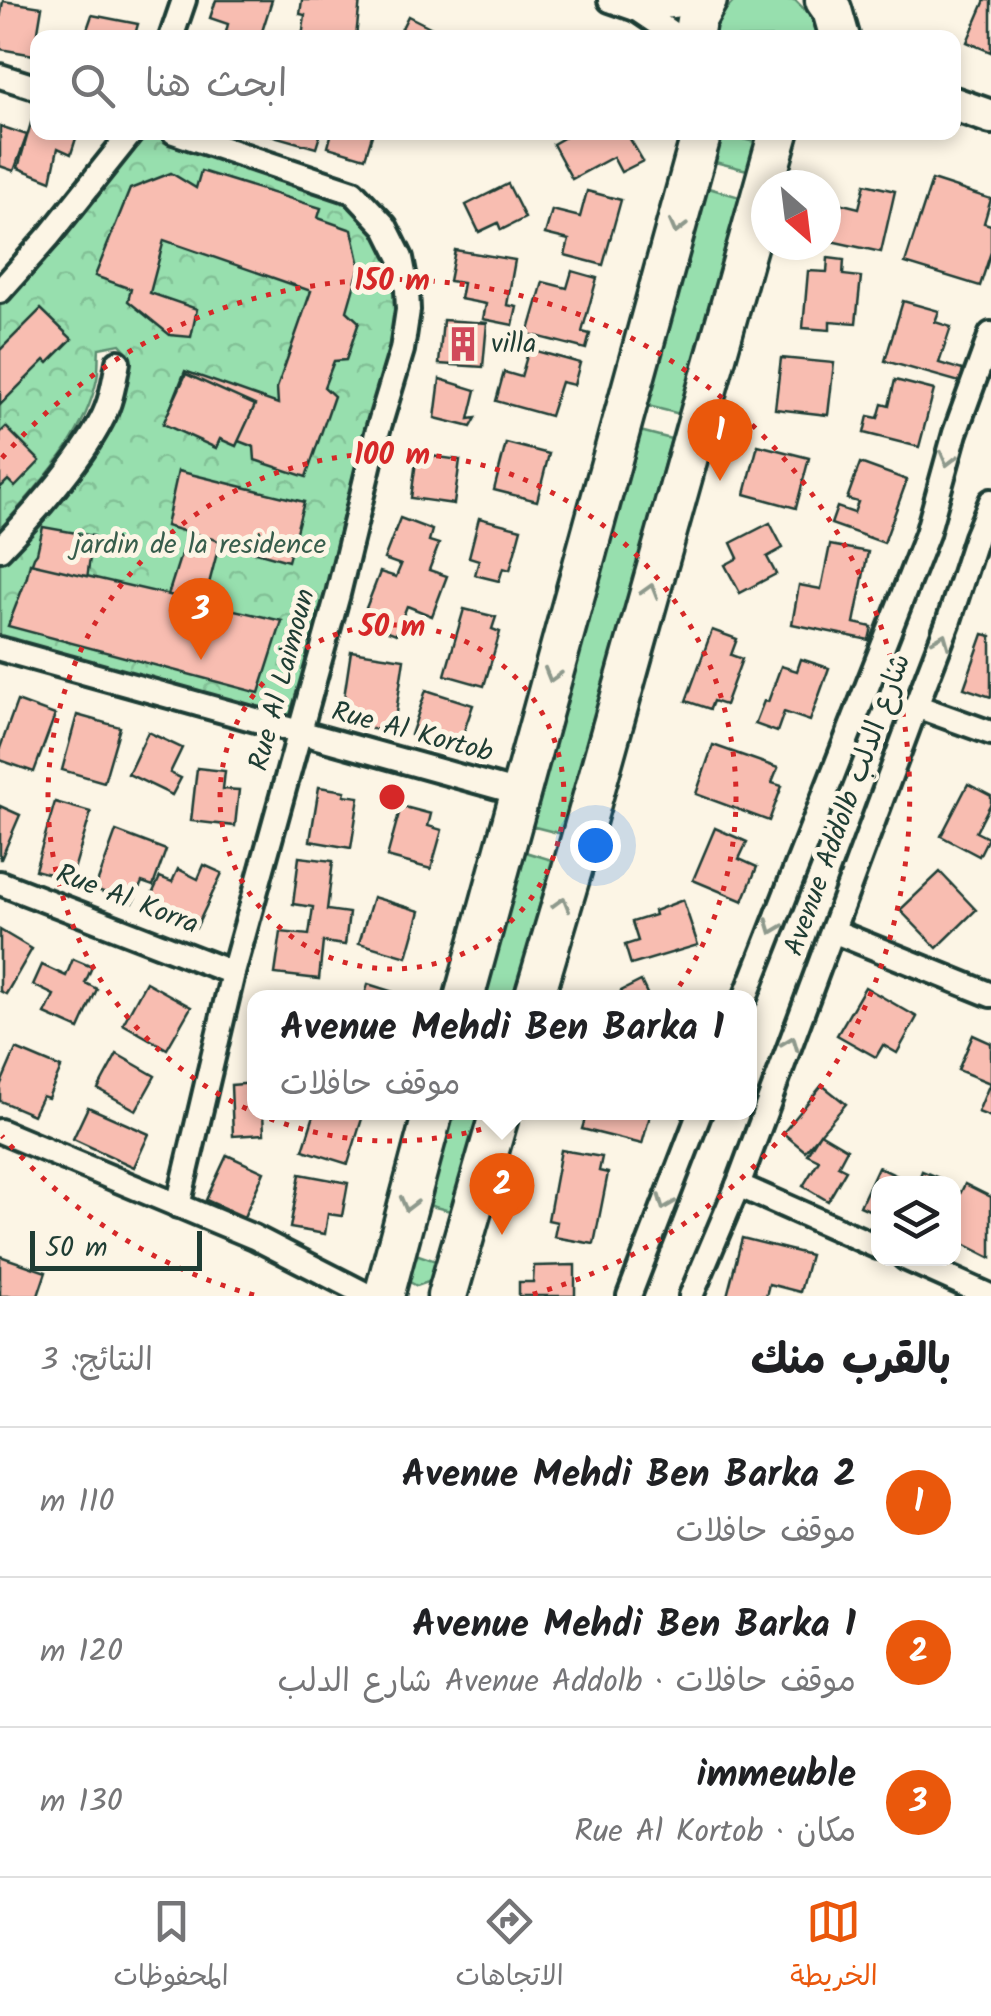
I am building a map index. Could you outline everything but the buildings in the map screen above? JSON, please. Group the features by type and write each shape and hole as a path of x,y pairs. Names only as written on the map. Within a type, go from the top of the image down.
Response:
{"main road":[{"path":"694,30 707,0"},
{"path":"825,0 838,30"},
{"path":"466,990 700,140"},
{"path":"536,990 777,140"},
{"path":"384,1296 431,1120"},
{"path":"447,1296 498,1120"}],"street":[{"path":"174,30 184,0"},
{"path":"610,0 636,9 667,30"},
{"path":"636,9 698,0"},
{"path":"0,76 30,85"},
{"path":"961,106 991,117"},
{"path":"0,291 126,140"},
{"name":"Rue Al Laimoun","path":"178,1206 233,973 338,594 377,433 402,350 408,310 401,258 385,226 353,192 198,140"},
{"name":"Avenue Addolb شارع الدلب","path":"748,990 927,534 954,433 991,334"},
{"path":"0,549 83,450 102,421 113,394 118,362"},
{"name":"Avenue Addolb شارع الدلب","path":"691,1296 738,1185 991,501"},
{"name":"Rue Al Kortob","path":"0,649 519,794"},
{"path":"916,706 991,732"},
{"name":"Rue Al Korra","path":"0,883 233,973"},
{"path":"833,931 991,995"},
{"path":"629,1296 697,1120"},
{"path":"0,1131 254,1238 369,1296"},
{"path":"738,1185 871,1244"},
{"path":"923,1266 990,1296"}],"green space":[{"path":"735,0 795,0 810,15 815,30 715,30 718,19"},
{"name":"jardin de la residence","path":"136,140 172,140 349,199 378,234 407,289 294,718 0,636 0,559 104,439 123,393 127,352 120,344 99,348 97,379 82,422 58,460 0,529 0,302"},
{"path":"720,140 755,142 747,170 715,162"},
{"path":"705,187 740,197 680,414 644,405"},
{"path":"636,430 671,439 562,834 527,825"},
{"path":"519,850 552,860 516,990 480,990"},
{"path":"443,1120 480,1120 454,1212 420,1203"},
{"path":"407,1251 436,1261 431,1281 417,1286 406,1280"}],"place":[{"name":"villa","path":"463,344"},
{"name":"Avenue Mehdi Ben Barka 2","path":"720,481"},
{"name":"immeuble","path":"201,660"},
{"name":"Avenue Mehdi Ben Barka 1","path":"502,1235"}]}
